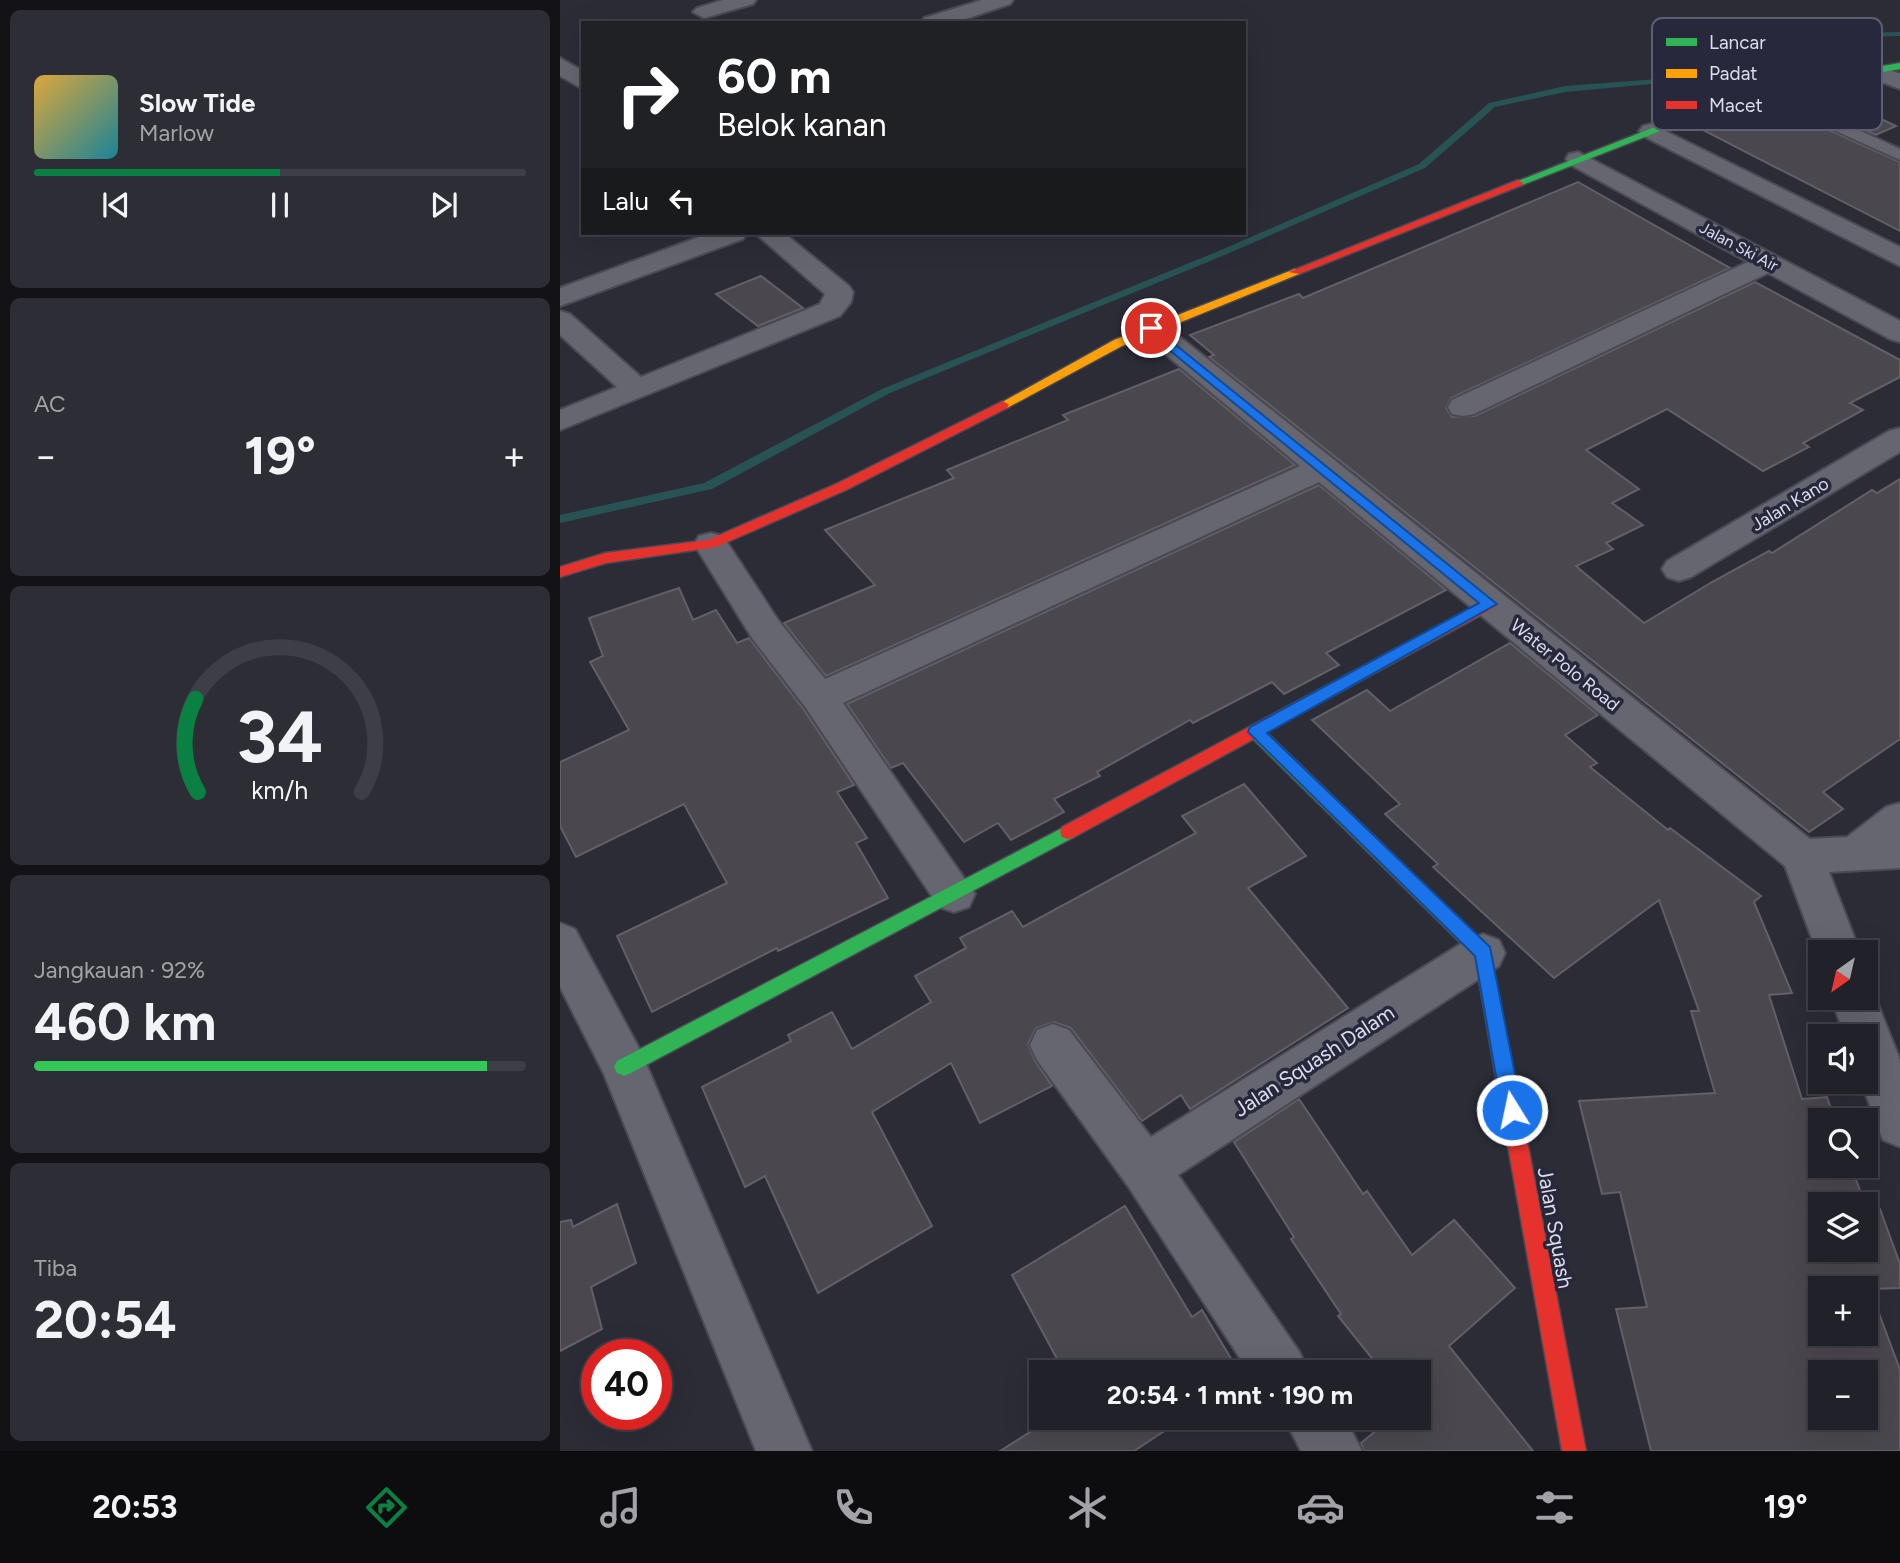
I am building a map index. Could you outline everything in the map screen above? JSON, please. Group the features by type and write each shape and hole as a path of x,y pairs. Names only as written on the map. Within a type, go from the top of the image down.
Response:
{"street":[{"path":"704,11 746,0"},
{"path":"938,21 1003,0"},
{"path":"560,65 581,81"},
{"path":"1882,68 1900,66"},
{"path":"1882,75 1900,82"},
{"path":"560,572 605,558 711,544 841,487 1151,328 1651,131 1900,258"},
{"name":"Jalan Ski Air","path":"1578,159 1900,333"},
{"path":"560,298 729,235"},
{"path":"560,421 831,310 837,302 839,292 770,235"},
{"path":"1463,407 1769,262"},
{"path":"560,320 636,388"},
{"name":"Water Polo Road","path":"1151,328 1802,856"},
{"name":"Jalan Kano","path":"1679,569 1900,438"},
{"path":"819,698 1322,468"},
{"path":"711,544 765,629 819,698 954,894"},
{"path":"624,1067 954,894 1489,604"},
{"path":"1256,732 1483,953"},
{"path":"1860,851 1900,819"},
{"path":"1834,940 1802,856 1900,851"},
{"path":"560,942 624,1067 784,1451"},
{"name":"Jalan Squash Dalam","path":"1145,1169 1483,953"},
{"name":"Jalan Squash","path":"1483,953 1574,1451"},
{"path":"1858,1010 1900,1124"},
{"path":"1054,1045 1145,1169 1273,1360"},
{"path":"1320,1430 1334,1451"}],"lane":[{"path":"1846,130 1900,155"}],"building":[{"path":"1882,120 1896,126 1876,135 1865,130 1882,130"},
{"path":"1703,130 1829,130 1900,162 1900,231"},
{"path":"1578,182 1730,268 1451,398 1446,408 1452,417 1475,416 1755,282 1900,360 1900,377 1850,403 1863,410 1803,443 1809,447 1763,471 1667,409 1586,450 1639,489 1612,503 1643,525 1606,543 1613,549 1576,566 1644,623 1712,582 1769,551 1772,553 1872,490 1877,493 1900,479 1900,739 1823,792 1843,809 1809,832 1209,357 1214,355 1190,335 1299,294 1303,298"},
{"path":"761,276 803,308 758,326 716,294"},
{"path":"1179,369 1295,465 826,676 784,623 875,585 825,530 954,478 947,470 1068,420 1063,415"},
{"path":"1319,485 1446,590 1326,653 1339,665 1284,694 1272,682 1193,723 1190,720 1097,772 1100,776 1054,799 1064,812 1011,840 998,823 964,842 903,763 891,768 847,704"},
{"path":"679,588 693,620 716,610 737,643 749,638 804,710 854,785 837,792 867,838 856,843 888,898 778,951 777,948 652,1012 617,936 727,883 684,804 576,857 560,826 560,762 629,730 590,662 603,656 589,618"},
{"path":"1510,643 1598,715 1565,735 1597,763 1590,767 1668,830 1670,828 1761,896 1754,902 1792,993 1769,995 1802,1099 1827,1097 1831,1108 1808,1108 1808,1178 1855,1178 1861,1192 1808,1192 1808,1262 1878,1262 1880,1209 1900,1264 1900,1288 1878,1289 1878,1276 1808,1276 1808,1346 1878,1346 1878,1311 1900,1370 1900,1451 1651,1451 1616,1309 1647,1307 1620,1192 1602,1194 1579,1101 1715,1093 1691,1011 1699,1011 1659,900 1554,978 1433,867 1438,864 1385,814 1400,804 1312,720 1367,690 1390,711"},
{"path":"1244,784 1306,856 1248,888 1348,1008 1190,1109 1181,1095 1142,1121 1071,1028 1054,1022 1036,1028 1028,1044 1035,1061 1052,1086 980,1123 951,1063 872,1112 932,1226 818,1293 765,1176 745,1187 702,1087 791,1041 788,1035 832,1012 852,1049 931,1002 915,976 966,948 960,938 1012,911 1023,927 1196,833 1182,816"},
{"path":"1299,1099 1363,1194 1367,1191 1412,1255 1454,1220 1515,1288 1449,1346 1533,1451 1364,1451 1361,1443 1377,1430 1431,1430 1431,1360 1373,1360 1338,1316 1341,1314 1291,1239 1294,1237 1234,1142"},
{"path":"617,1204 636,1263 591,1287 602,1329 560,1351 560,1222 571,1220 573,1227"},
{"path":"1125,1206 1192,1317 1202,1310 1232,1360 1058,1360 1012,1275"},
{"path":"1033,1430 1166,1430 1134,1451 1000,1451"}],"waterway":[{"path":"1882,34 1900,34"},
{"path":"560,519 708,486 886,391 1224,252 1422,166 1492,105 1565,89 1652,82"}],"traffic: fast":[{"path":"1882,69 1900,66"},
{"path":"1518,183 1654,130"},
{"path":"1256,732 1483,953 1516,1135"},
{"path":"624,1067 1068,832"}],"traffic: slow":[{"path":"1003,405 1118,343 1295,272"}],"traffic: jam":[{"path":"1295,272 1518,183"},
{"path":"560,572 605,558 711,544 841,487 1003,405"},
{"path":"1068,832 1489,604"},
{"path":"1516,1135 1574,1451"}],"route":[{"path":"1151,328 1489,604 1256,732 1483,953 1512,1110"}]}
